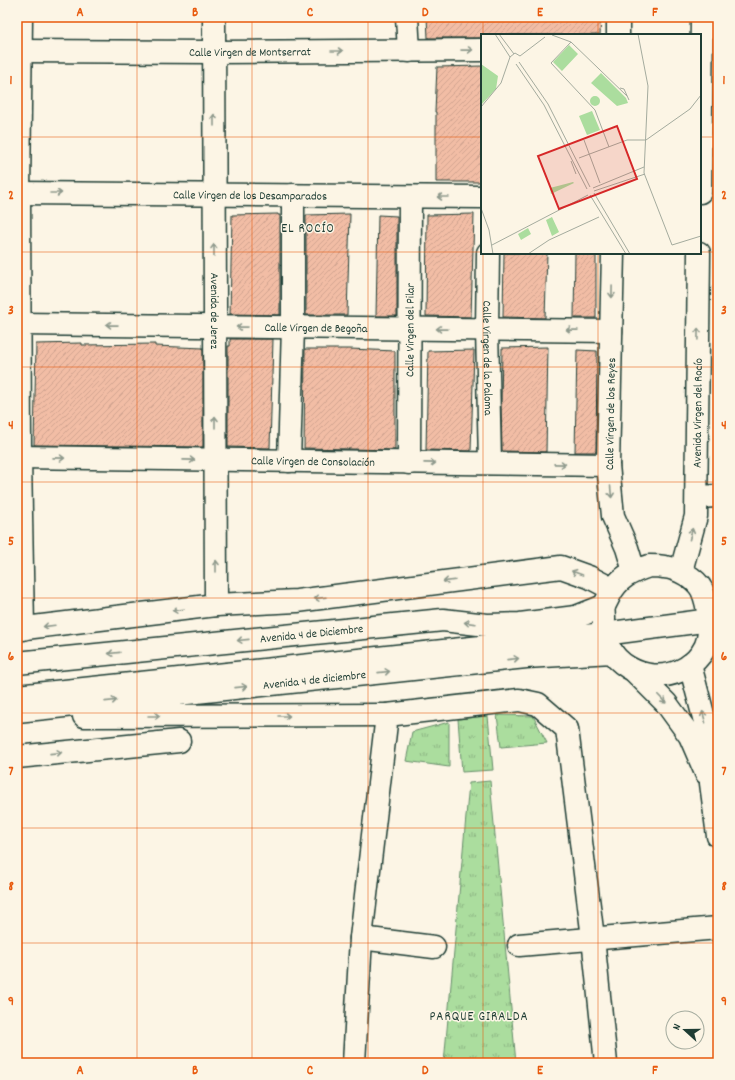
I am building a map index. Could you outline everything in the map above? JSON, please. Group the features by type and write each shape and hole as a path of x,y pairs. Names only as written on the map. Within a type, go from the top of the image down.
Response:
{"street":[{"path":"21,17 19,51 18,193 20,324 18,457 20,629 216,605 297,600 561,567 589,577 622,663 634,671 666,703 690,736 711,783"},
{"name":"Avenida de Jerez","path":"214,17 216,605"},
{"path":"407,17 409,51"},
{"path":"618,17 618,34"},
{"path":"701,106 702,17"},
{"name":"Calle Virgen de Montserrat","path":"19,51 214,52 481,50"},
{"name":"Calle Virgen de los Desamparados","path":"18,193 481,197"},
{"path":"701,194 718,195"},
{"path":"289,461 293,327 293,195"},
{"name":"Calle Virgen del Pilar","path":"409,462 410,197"},
{"name":"Calle Virgen de la Paloma","path":"488,254 487,329 490,463"},
{"name":"Calle Virgen de los Reyes","path":"613,254 608,465 613,516 627,548 634,571"},
{"name":"Avenida Virgen del Rocío","path":"681,572 696,516 699,254"},
{"name":"Calle Virgen de Begoña","path":"20,324 611,331"},
{"name":"Calle Virgen de Consolación","path":"18,457 608,465"},
{"path":"697,497 718,496"},
{"path":"607,621 622,579 634,571 649,566 666,567 681,572 692,579 712,616 701,654 690,665 677,672 663,676 648,675 634,671"},
{"path":"17,696 607,621 712,616"},
{"name":"Avenida 4 de Diciembre","path":"17,663 443,620 487,625 520,624 576,617 607,621"},
{"path":"17,687 434,644 607,621"},
{"name":"Avenida 4 de diciembre","path":"17,711 526,657 607,621"},
{"path":"690,665 708,733 712,756 711,783 718,836"},
{"path":"17,716 387,715 519,700 538,704 567,729 593,938 606,1063"},
{"path":"354,1063 361,938 387,715"},
{"path":"17,757 179,741"},
{"path":"519,945 718,928"},
{"path":"361,938 434,947"}],"green space":[{"path":"497,715 533,716 547,743 501,747"},
{"path":"488,716 493,770 462,772 458,719"},
{"path":"449,722 449,767 406,761 412,732"},
{"path":"490,781 516,1063 444,1063 469,783"}],"building":[{"path":"427,17 601,17 600,34 481,34 481,38 428,38"},
{"path":"481,66 481,182 436,182 435,112 437,67"},
{"path":"350,214 347,315 306,315 306,215"},
{"path":"474,214 471,317 426,316 427,215"},
{"path":"232,215 280,215 280,315 230,314"},
{"path":"378,215 397,216 397,316 376,316"},
{"path":"504,254 547,254 545,318 503,317"},
{"path":"575,254 596,254 596,318 574,318"},
{"path":"230,339 273,339 270,448 228,447 228,346 230,346"},
{"path":"82,343 82,345 155,344 155,346 203,348 203,447 34,445 36,344"},
{"path":"548,347 546,452 502,451 502,348"},
{"path":"305,349 395,351 395,450 304,448"},
{"path":"474,350 471,451 426,450 428,351"},
{"path":"577,350 597,351 596,452 575,452"}],"district":[{"name":"EL ROCÍO","path":"308,227"},
{"name":"PARQUE GIRALDA","path":"479,1015"}]}
